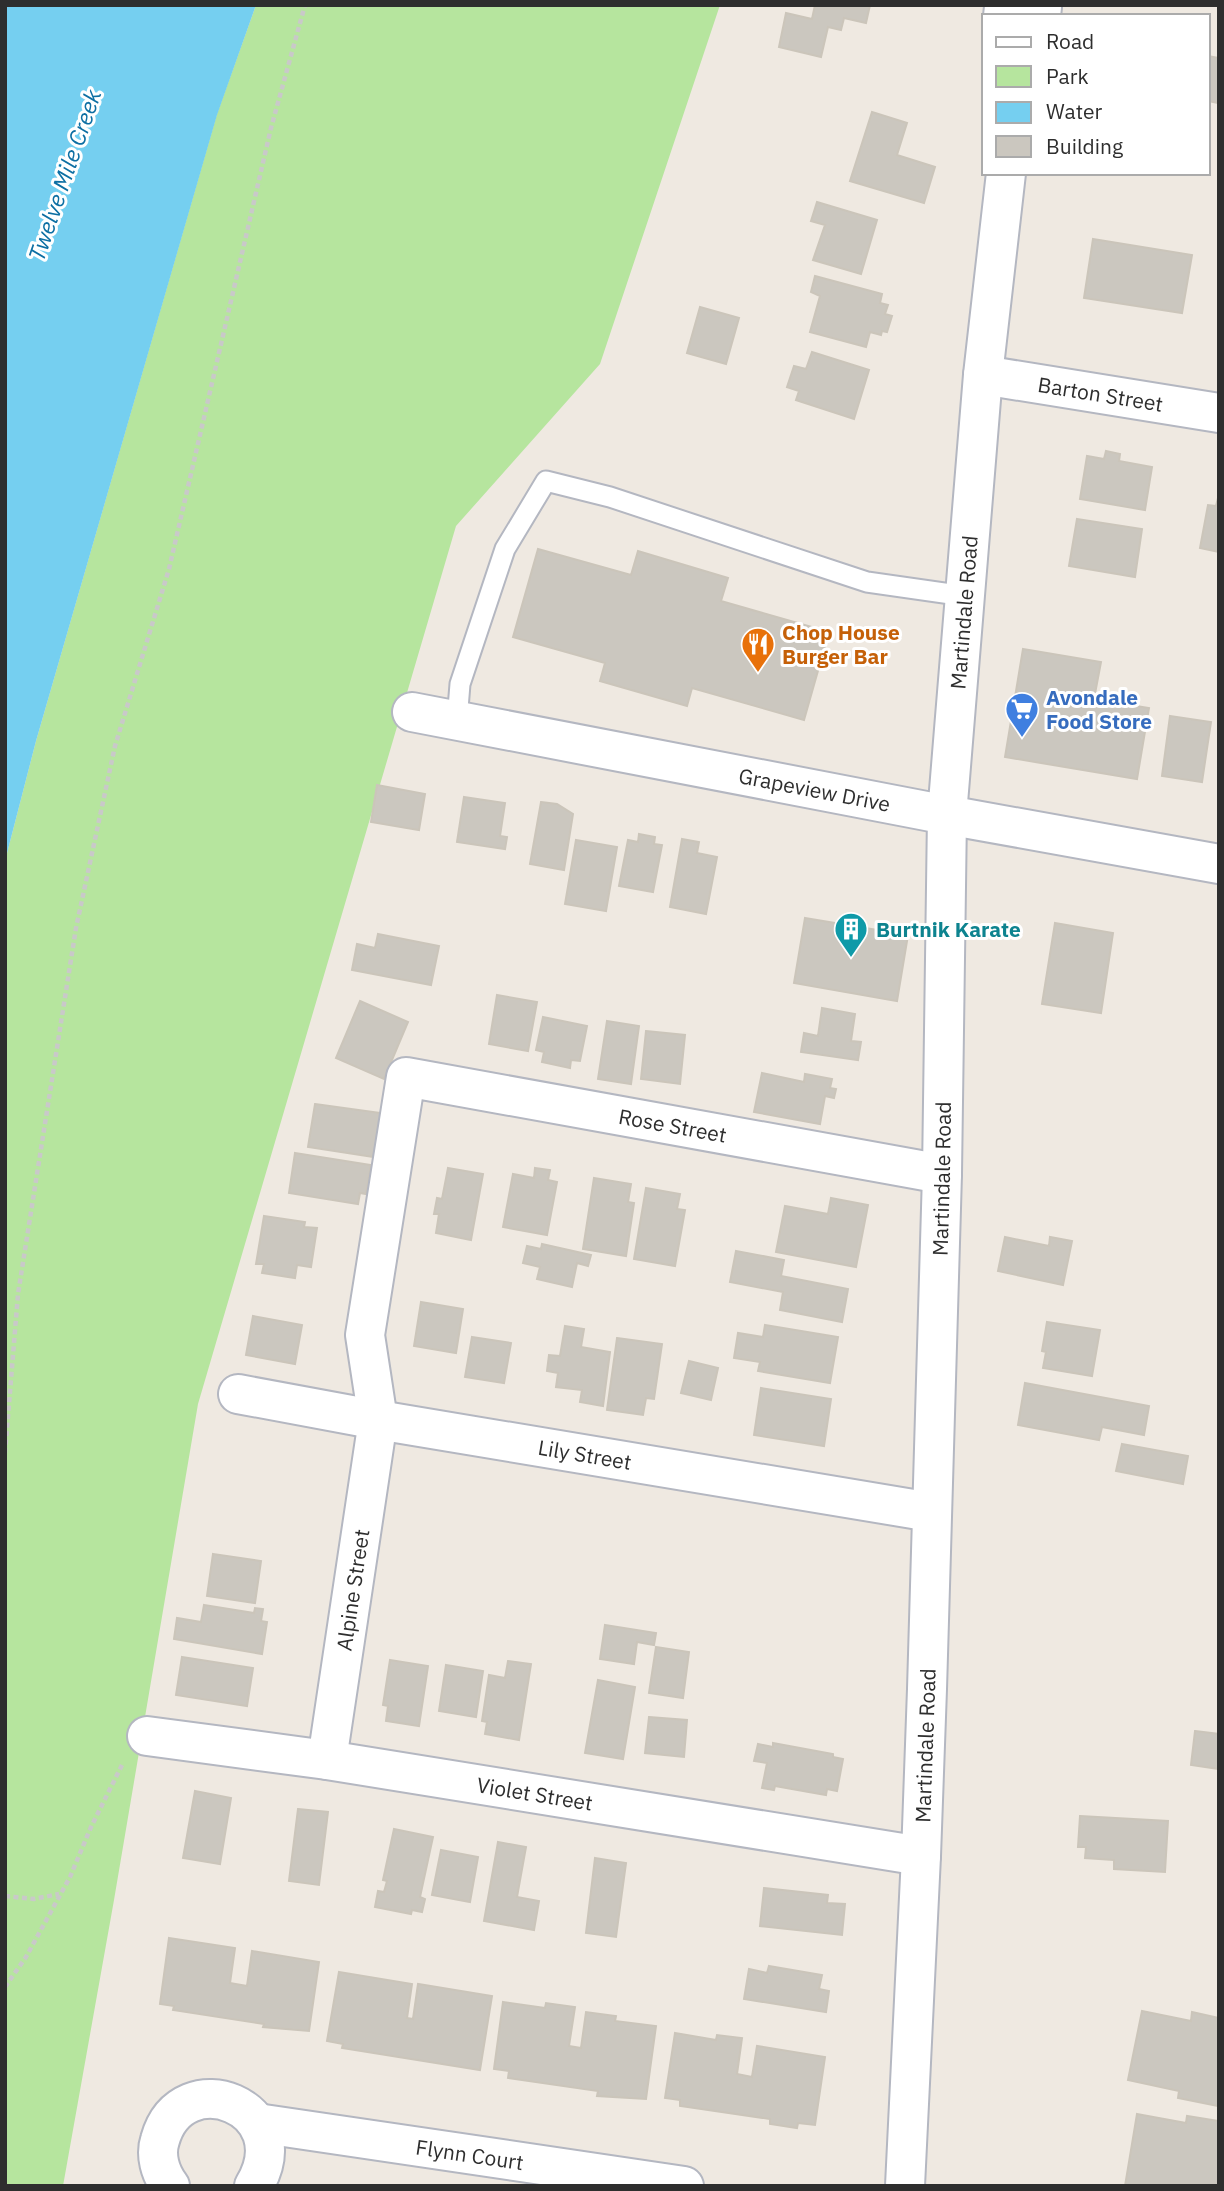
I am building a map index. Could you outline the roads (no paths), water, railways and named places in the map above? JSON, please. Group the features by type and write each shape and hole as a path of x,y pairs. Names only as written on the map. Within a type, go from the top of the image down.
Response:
{"street":[{"name":"Martindale Road","path":"905,2186 921,1856 942,1174 947,815 983,375 1006,175"},
{"name":"Barton Street","path":"983,375 1219,414"},
{"name":"Grapeview Drive","path":"412,712 947,815 1219,864"},
{"name":"Rose Street","path":"406,1077 942,1174"},
{"name":"Alpine Street","path":"327,1760 378,1420 365,1335 406,1077"},
{"name":"Lily Street","path":"238,1394 378,1420 931,1512"},
{"name":"Violet Street","path":"147,1736 327,1760 921,1856"},
{"name":"Flynn Court","path":"170,2186 159,2161 158,2143 164,2126 176,2112 192,2102 209,2099 228,2101 244,2109 257,2123 684,2186"},
{"path":"254,2186 262,2172 266,2155 264,2138 257,2123"}],"lane":[{"path":"457,721 460,684 506,549 546,481 610,497 867,582 965,596"}],"water":[{"name":"Twelve Mile Creek","path":"5,5 256,5 217,115 36,741 5,861"}],"place":[{"name":"Chop House Burger Bar","path":"758,674"},
{"name":"Avondale Food Store","path":"1022,739"},
{"name":"Burtnik Karate","path":"851,959"}]}
